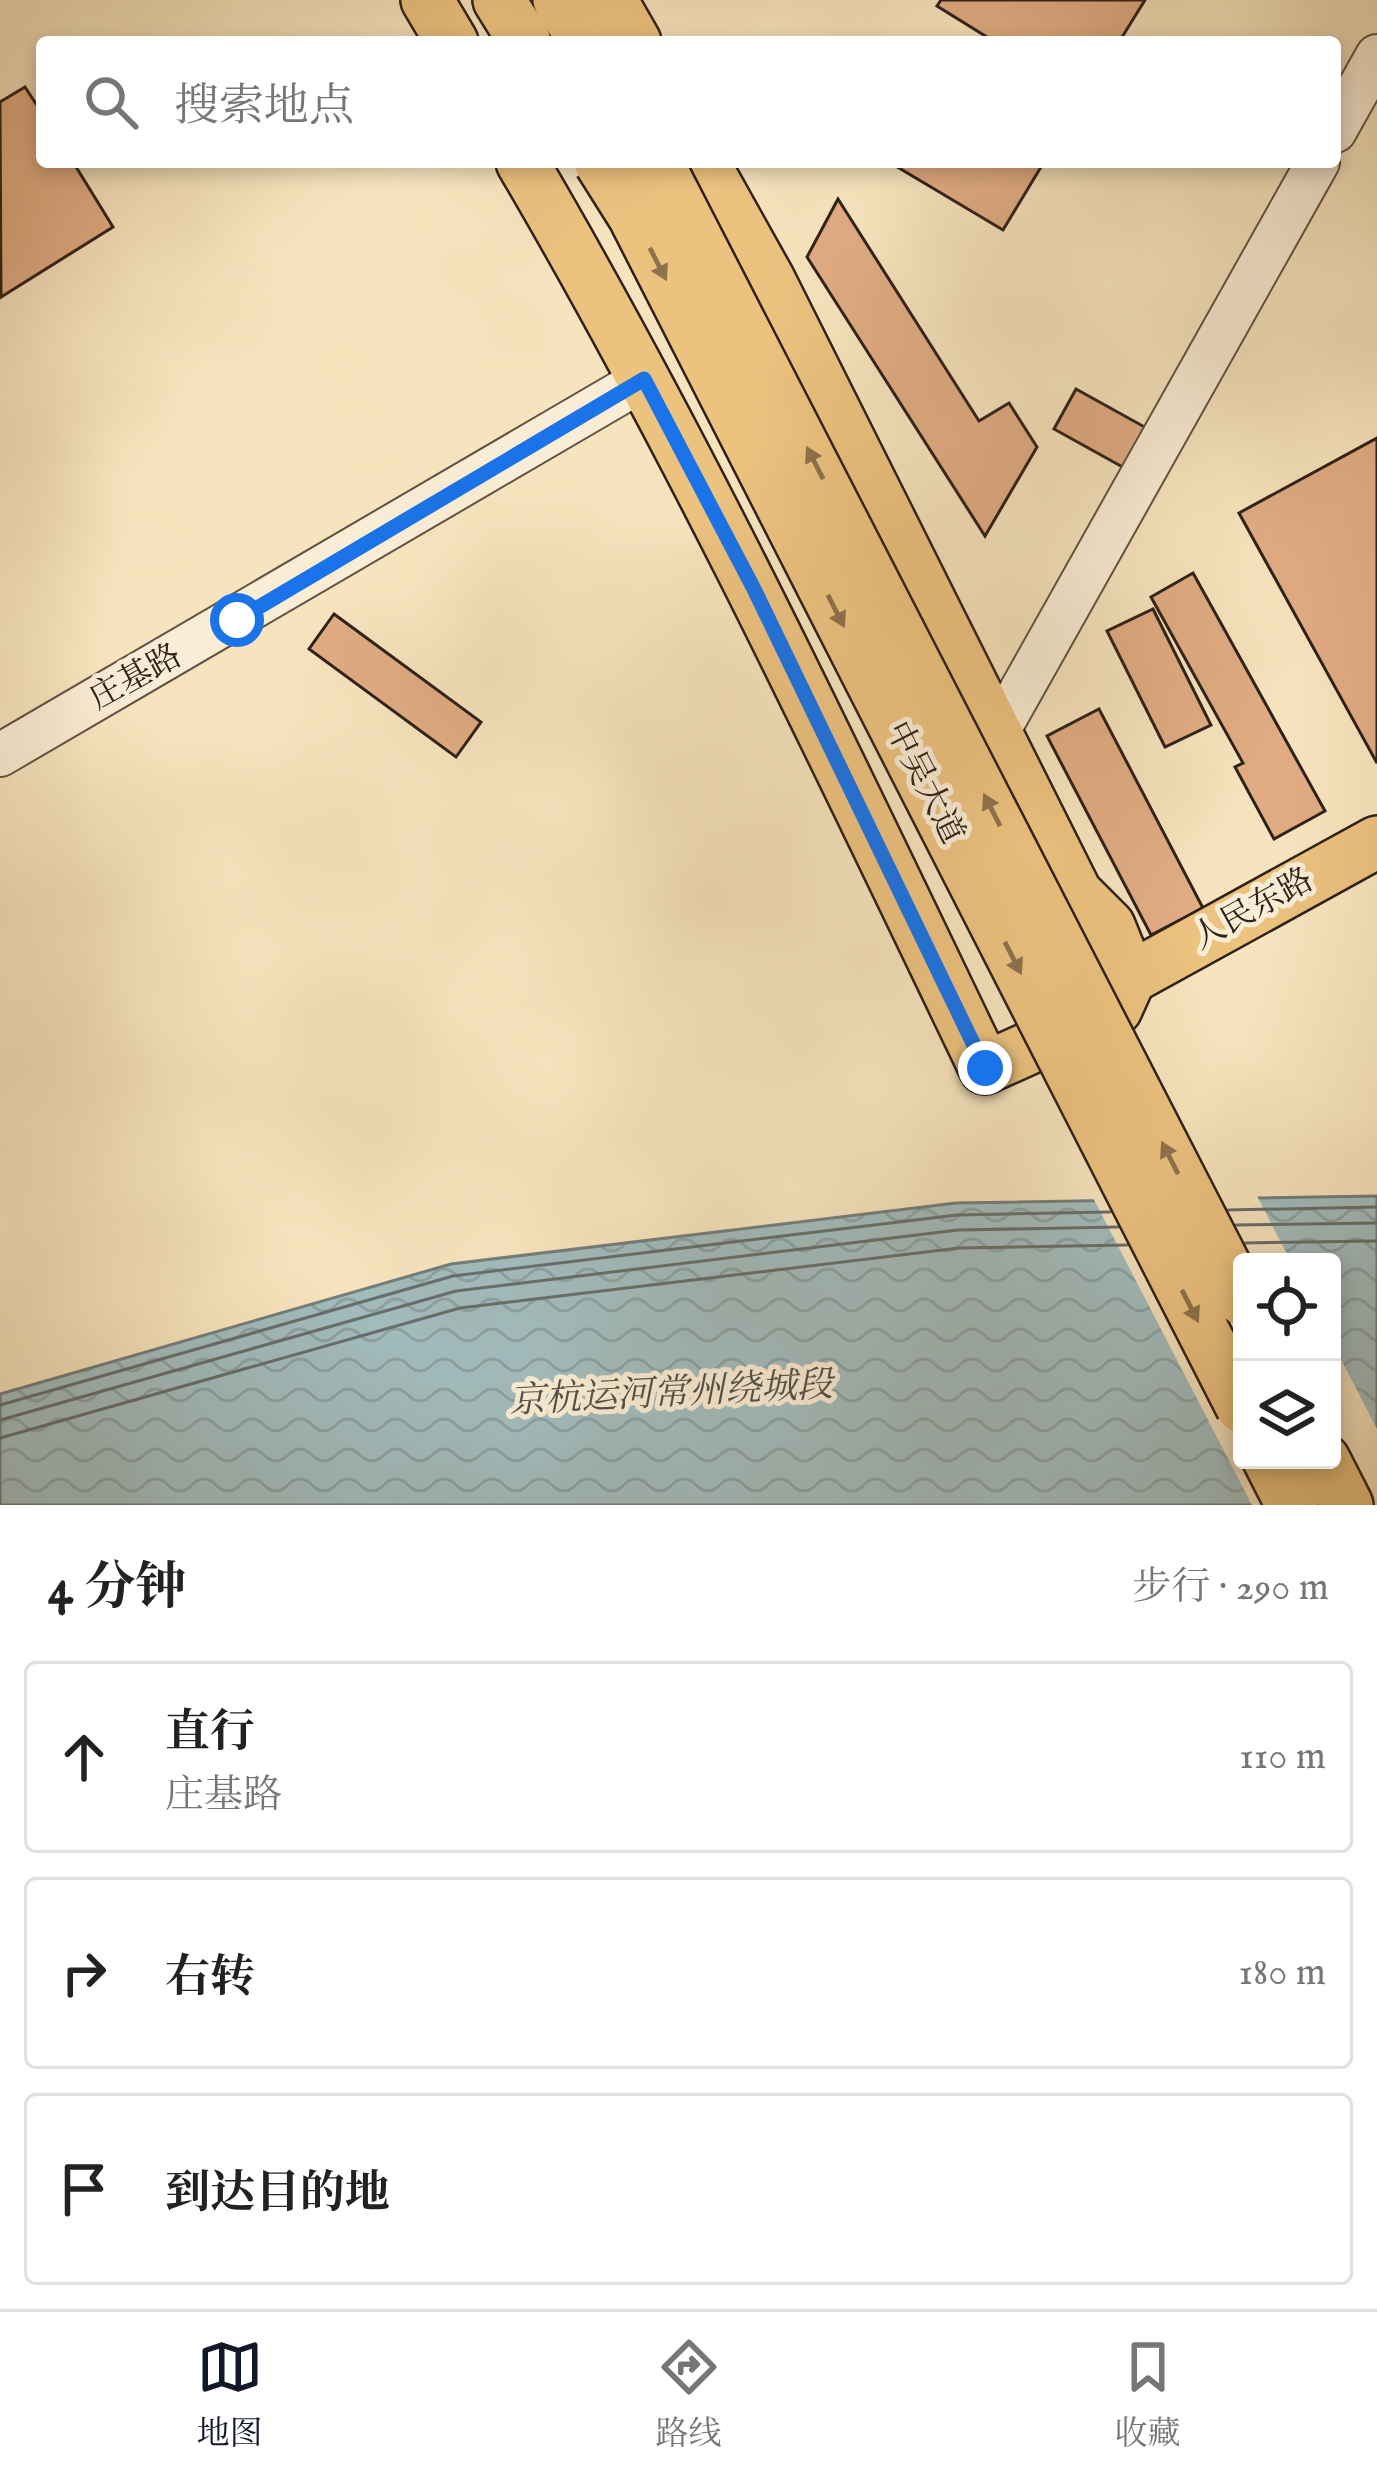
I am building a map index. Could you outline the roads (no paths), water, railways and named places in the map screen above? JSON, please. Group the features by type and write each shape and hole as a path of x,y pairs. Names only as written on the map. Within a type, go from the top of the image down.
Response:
{"main road":[{"path":"427,0 448,36"},
{"path":"499,0 521,36"},
{"path":"559,0 581,36"},
{"path":"611,0 632,36"},
{"path":"525,168 644,379"},
{"name":"中吴大道","path":"603,168 656,259 1233,1389"},
{"name":"中吴大道","path":"660,168 1233,1282"},
{"path":"706,168 769,280 1076,893 1109,926 1130,978"},
{"name":"人民东路","path":"644,379 754,589 985,1068 1116,1010 1130,978 1377,842"},
{"path":"1274,1469 1292,1505"},
{"path":"1329,1469 1347,1505"}],"street":[{"path":"1341,120 1377,56"},
{"path":"996,735 1315,168"},
{"name":"庄基路","path":"0,754 644,379"}],"water":[{"name":"京杭运河常州绕城段","path":"1377,1196 1377,1505 0,1505 0,1394 451,1264 956,1203"}]}
